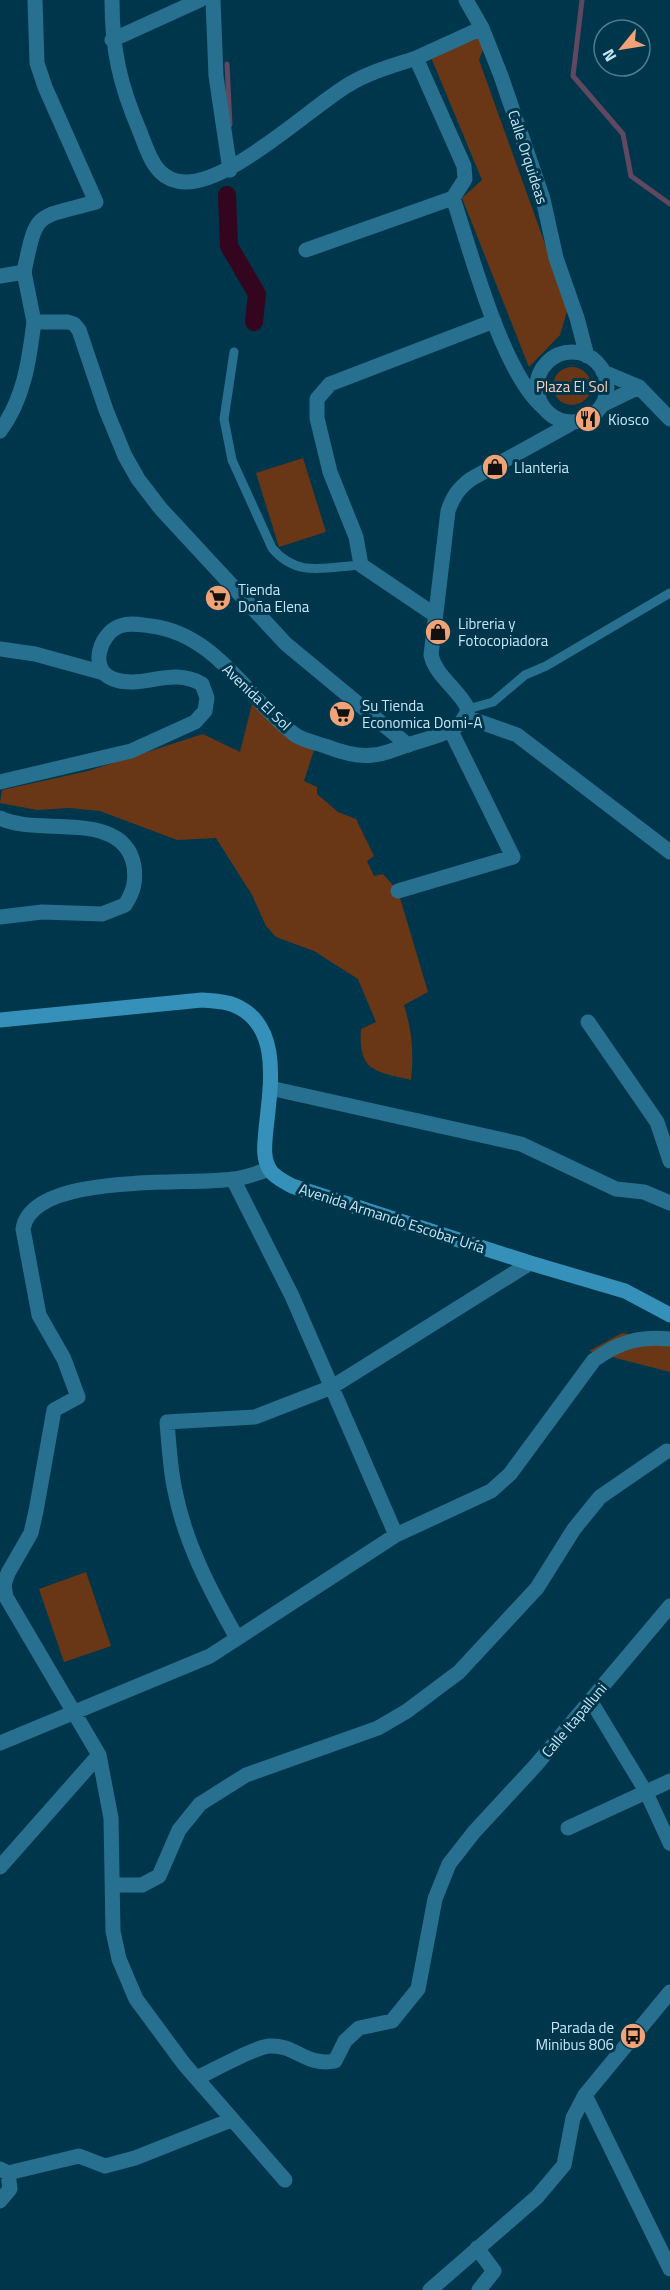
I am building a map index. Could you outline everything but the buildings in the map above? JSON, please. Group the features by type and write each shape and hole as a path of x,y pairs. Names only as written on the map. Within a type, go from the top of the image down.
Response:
{"main road":[{"path":"0,1020 202,1000 234,1005 251,1017 261,1030 272,1067 264,1148 269,1169"},
{"name":"Avenida Armando Escobar Uría","path":"269,1169 292,1186 530,1263 625,1291 670,1316"}],"street":[{"path":"0,431 15,405 27,373 34,322 24,272 33,229 42,217 96,202 40,71 35,0"},
{"path":"112,0 112,40 124,95 155,167 174,181 186,183 198,182 230,170 350,84 416,58 482,28"},
{"path":"112,40 200,0"},
{"path":"213,0 216,76 230,170"},
{"name":"Calle Orquideas","path":"466,0 482,28 543,199 556,258 577,318 587,356"},
{"path":"306,250 453,198 465,179 464,166 416,58"},
{"path":"453,198 494,321 531,388 548,412 574,422"},
{"path":"0,276 24,272"},
{"path":"564,353 577,318"},
{"path":"435,615 361,565 356,537 330,472 317,418 317,399 330,384 494,321"},
{"path":"34,322 68,322 74,324 79,330 106,410 125,456 138,479 161,509 286,644 387,725 408,745"},
{"path":"531,388 542,370 555,357 564,353 587,356 603,372 639,387 670,419"},
{"path":"603,372 606,394 595,414 574,422 471,479 460,487 452,498 448,511 435,615 433,662 462,697 467,713 517,735 670,852"},
{"path":"602,405 639,387"},
{"path":"534,445 548,412"},
{"name":"Avenida El Sol","path":"0,783 131,751 195,722 204,711 207,698 202,684 189,676 115,679 104,673 99,663 99,651 111,629 128,623 158,627 188,636 210,651 296,736 339,751 373,755 408,745 451,731 467,713"},
{"path":"0,649 35,654 104,673"},
{"path":"398,891 513,857 451,731"},
{"path":"0,818 8,822 32,826 81,826 102,831 123,844 133,861 136,880 125,905 102,914 42,912 0,917"},
{"path":"588,1022 664,1119 670,1161"},
{"path":"270,1088 521,1144 615,1189 644,1192 670,1203"},
{"path":"269,1169 233,1179 102,1186 40,1204 25,1218 23,1228 39,1315 64,1359 78,1397 54,1410 31,1533 4,1585 6,1597 99,1755 111,1818 113,1931 119,1959 136,1999 184,2064 285,2180"},
{"path":"233,1179 292,1296 396,1535"},
{"path":"237,1638 215,1599 191,1545 174,1491 167,1422 255,1417 332,1387 530,1263"},
{"path":"0,1743 210,1656 396,1535 491,1491 510,1474 594,1360 613,1346 630,1340 670,1339"},
{"path":"112,1885 142,1885 159,1876 179,1830 200,1804 237,1781 378,1728 407,1711 459,1672 537,1588 574,1529 600,1497 667,1451"},
{"name":"Calle Itapalluni","path":"197,2078 268,2045 289,2049 321,2064 335,2061 345,2041 359,2028 392,2021 418,1989 435,1899 449,1864 474,1832 591,1701 670,1606"},
{"path":"591,1701 646,1792 670,1844"},
{"path":"0,1868 99,1755"},
{"path":"568,1828 670,1781"},
{"path":"429,2290 537,2197 564,2165 573,2118 585,2095 669,1997"},
{"path":"585,2095 670,2269"},
{"path":"0,2201 10,2189 4,2171 79,2156 105,2166 135,2158 231,2120"},
{"path":"477,2248 494,2271 479,2290"}],"lane":[{"path":"234,352 224,418 232,460 272,548 281,559 293,566 311,568 361,565"},
{"path":"467,713 493,702 525,675 546,666 670,593"}],"green space":[{"path":"479,38 484,47 479,60 568,308 560,335 529,367 462,198 482,180 428,50"},
{"name":"Plaza El Sol","path":"572,367 585,373 591,386 585,399 572,405 559,399 553,386 559,373"},
{"path":"303,458 326,532 279,547 256,473"},
{"path":"252,704 314,750 304,781 317,787 317,794 338,812 356,819 374,856 367,861 374,876 383,874 398,891 428,992 404,1005 412,1042 411,1080 379,1071 366,1062 362,1054 361,1029 376,1022 358,979 314,951 276,937 266,926 252,895 216,838 177,840 100,811 69,808 37,810 0,803 2,790 88,771 203,734 240,752"},
{"path":"622,1333 670,1339 670,1372 589,1351"},
{"path":"86,1572 111,1646 64,1662 39,1589"}],"waterway":[{"path":"582,0 573,76 623,134 631,176 670,204"},
{"path":"227,64 230,125"},
{"path":"227,195 229,246 257,294 254,322"}],"place":[{"name":"Kiosco","path":"588,419"},
{"name":"Llanteria","path":"495,467"},
{"name":"Tienda Doña Elena","path":"218,598"},
{"name":"Libreria y Fotocopiadora","path":"438,632"},
{"name":"Su Tienda Economica Domi-A","path":"342,714"},
{"name":"Parada de Minibus 806","path":"633,2036"}]}
